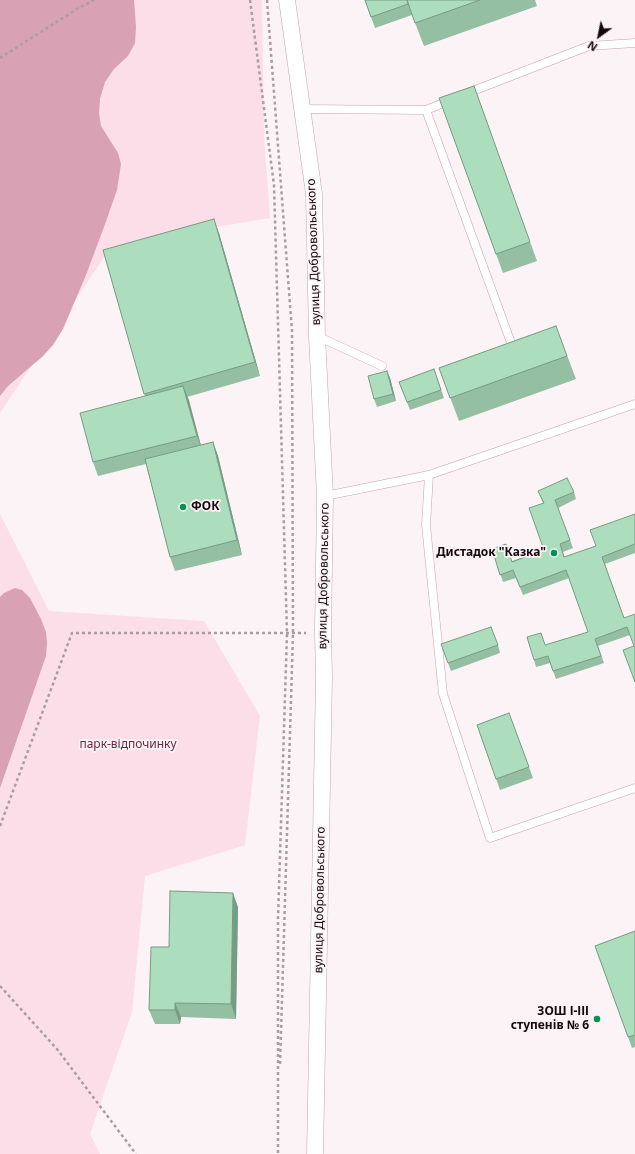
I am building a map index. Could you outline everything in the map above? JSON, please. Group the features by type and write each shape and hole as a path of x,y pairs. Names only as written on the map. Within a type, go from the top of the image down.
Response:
{"street":[{"name":"вулиця Добровольського","path":"287,0 314,194 317,336 325,496 323,632 324,686 315,1154"}],"lane":[{"path":"302,109 426,110 589,46 635,43"},
{"path":"426,110 510,340"},
{"path":"317,336 382,366"},
{"path":"325,496 429,475 635,404"},
{"path":"429,475 426,525 443,694 490,838 635,788"}],"path":[{"path":"0,58 94,0"},
{"path":"250,0 274,185 287,633 278,919 278,1154"},
{"path":"267,0 292,331 293,633 278,1130"},
{"path":"0,826 72,633 323,632"},
{"path":"0,986 57,1049 136,1154"}],"green space":[{"path":"0,0 262,0 264,136 270,218 144,239 104,257 0,413"},
{"name":"парк-відпочинку","path":"0,514 49,611 204,621 260,716 245,845 145,876 132,1012 90,1134 100,1154 0,1154"}],"shaded area":[{"path":"0,0 134,0 136,27 135,43 128,56 114,69 105,82 100,99 99,113 101,126 118,153 121,164 117,190 104,227 86,275 63,329 53,345 42,357 8,386 0,396"},
{"path":"15,588 22,590 30,598 46,632 47,643 46,656 0,788 0,597 4,593"}],"building":[{"path":"365,0 407,0 408,4 371,17"},
{"path":"407,0 480,0 415,23"},
{"path":"474,86 530,242 496,254 439,98"},
{"path":"214,219 255,362 144,394 103,250"},
{"path":"556,326 567,356 450,398 439,368"},
{"path":"434,369 441,390 407,402 399,382"},
{"path":"387,371 393,394 374,399 368,376"},
{"path":"183,386 197,436 93,462 80,413"},
{"path":"213,442 237,540 170,557 145,459"},
{"path":"567,478 574,492 555,500 570,540 560,544 564,557 596,546 590,530 635,514 635,544 602,557 624,618 635,614 635,682 623,650 634,646 627,627 595,639 601,656 553,671 548,656 534,660 527,637 541,633 545,645 588,632 566,570 520,587 513,570 500,575 492,549 506,544 512,562 544,550 529,508 544,503 538,491"},
{"path":"491,627 498,645 448,663 441,644"},
{"path":"509,713 529,767 496,779 477,725"},
{"path":"170,891 233,893 231,1004 175,1003 175,1010 149,1010 151,947 169,947"},
{"path":"635,931 635,1035 628,1037 595,946"}],"place":[{"name":"ФОК","path":"183,507"},
{"name":"Дистадок \"Казка\"","path":"554,553"},
{"name":"ЗОШ І-ІІІ ступенів № 6","path":"597,1019"}]}
